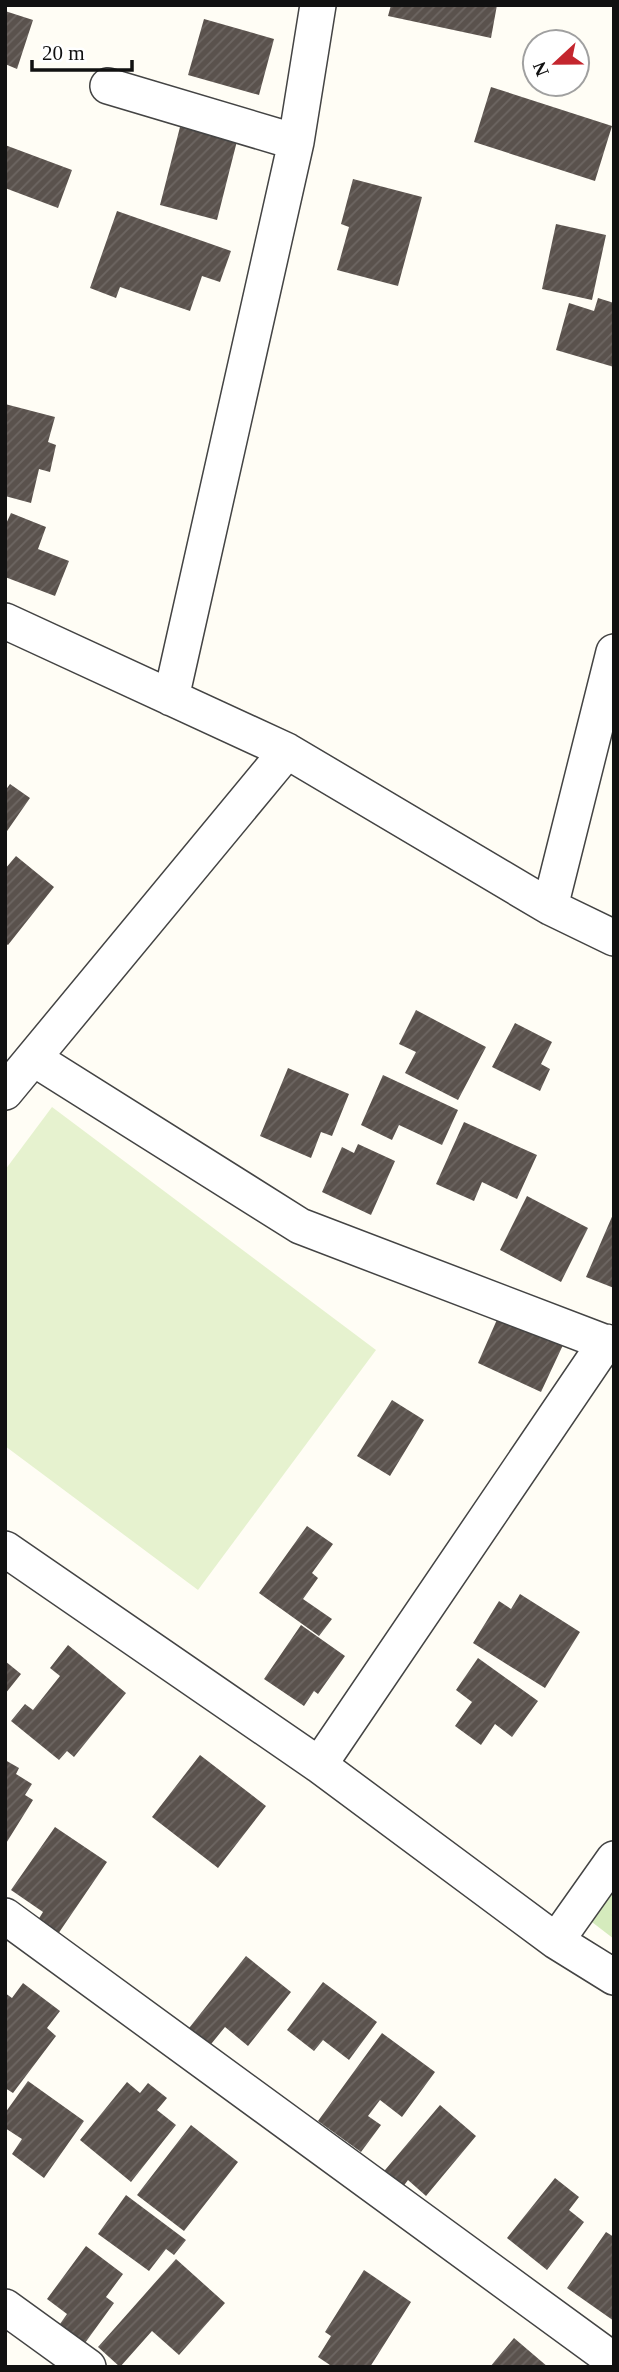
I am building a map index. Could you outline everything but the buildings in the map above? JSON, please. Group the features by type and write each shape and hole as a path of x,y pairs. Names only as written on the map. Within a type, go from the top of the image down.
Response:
{"street":[{"path":"171,698 296,142 318,5"},
{"path":"108,86 296,142"},
{"path":"5,621 287,751 550,907 614,938"},
{"path":"550,907 614,652"},
{"path":"5,1092 287,751"},
{"path":"33,1058 300,1226 610,1344 319,1765"},
{"path":"5,1549 319,1765 556,1941 614,1977"},
{"path":"556,1941 614,1860"},
{"path":"5,1916 614,2361"},
{"path":"5,2307 88,2367"}],"green space":[{"path":"52,1107 376,1350 198,1590 5,1446 5,1170"},
{"path":"614,1883 614,1939 588,1919"}]}
